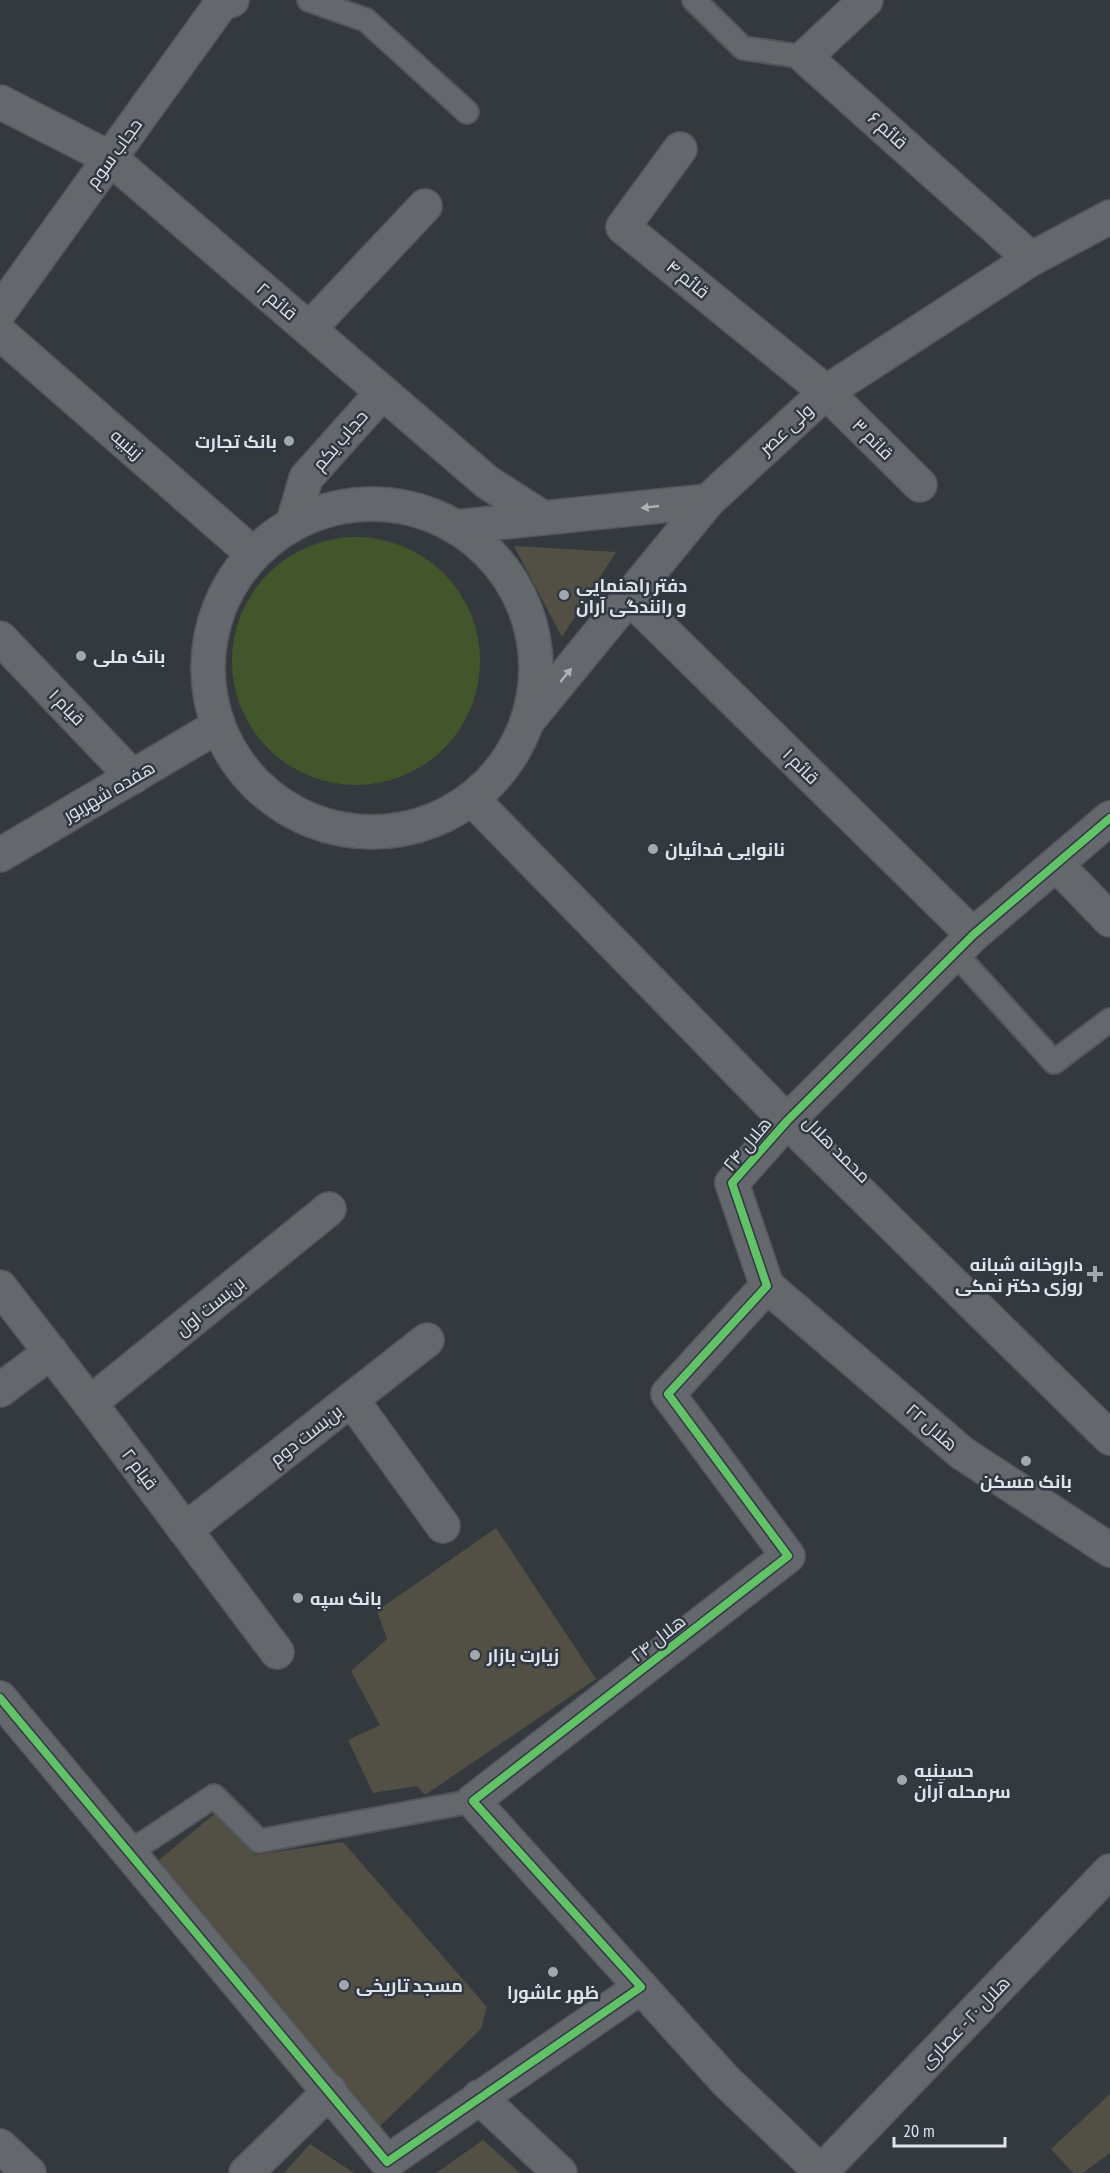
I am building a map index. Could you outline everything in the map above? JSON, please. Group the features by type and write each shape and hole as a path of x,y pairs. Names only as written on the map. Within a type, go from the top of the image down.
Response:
{"street":[{"path":"805,57 866,0"},
{"name":"حجاب سوم","path":"0,311 223,1"},
{"name":"قائم ۶","path":"805,57 1031,259"},
{"name":"قائم ۲","path":"0,102 110,158 487,482 543,518"},
{"name":"قائم ۴","path":"680,149 623,227 826,392"},
{"path":"309,329 425,206"},
{"name":"ولی عصر","path":"529,720 708,501 826,392 1031,259 1110,217"},
{"name":"زینبیه","path":"0,333 253,554"},
{"name":"قائم ۳","path":"826,392 920,485"},
{"name":"حجاب یکم","path":"293,523 306,478 382,393"},
{"path":"456,527 708,501"},
{"path":"388,503 436,515 478,541 511,578 531,623 537,671 529,720 506,764 472,800 427,824 377,833 326,826 280,805 243,770 218,726 208,681 211,635 226,591 253,554 293,523 339,506 388,503"},
{"name":"قائم ۱","path":"629,597 964,944"},
{"name":"قیام ۱","path":"0,638 134,777"},
{"name":"هفده شهریور","path":"0,855 218,726"},
{"name":"محمد هلال","path":"472,800 787,1121 1110,1438"},
{"path":"787,1121 964,944 1110,818"},
{"path":"1056,864 1110,920"},
{"name":"هلال ۲۴","path":"473,1801 788,1556 668,1394 767,1286 732,1183 787,1121"},
{"name":"بن‌بست اول","path":"90,1403 329,1209"},
{"name":"هلال ۲۲","path":"767,1286 962,1453 1110,1550"},
{"name":"قیام ۲","path":"0,1287 277,1652"},
{"name":"بن‌بست دوم","path":"185,1530 428,1340"},
{"path":"0,1390 51,1352"},
{"path":"352,1400 443,1526"},
{"path":"0,1698 387,2162 641,1987"},
{"path":"473,1801 725,2080 821,2172"},
{"name":"هلال ۲۰ - عصاری","path":"821,2172 1110,1871"},
{"path":"246,2173 330,2091"},
{"path":"479,2097 560,2173"},
{"path":"0,2146 29,2173"}],"lane":[{"path":"309,0 366,20 467,112"},
{"path":"694,0 743,48 805,57"},
{"path":"964,944 1054,1062 1110,1020"},
{"path":"130,1852 214,1796 259,1841 473,1801"}],"green space":[{"path":"356,537 392,542 425,558 444,573 459,592 475,625 480,661 475,697 459,730 444,749 425,764 392,780 356,785 320,780 287,764 268,749 253,730 237,697 232,661 237,625 253,592 268,573 287,558 320,542"}],"building":[{"name":"دفتر راهنمایی و رانندگی آران","path":"514,546 616,552 562,637"},
{"name":"زیارت بازار","path":"496,1528 596,1679 425,1795 417,1786 373,1793 348,1740 380,1725 351,1671 387,1639 377,1611"},
{"path":"214,1814 255,1855 343,1842 487,2007 481,2029 378,2128 158,1861"},
{"path":"1110,2094 1110,2153 1083,2173 1073,2173 1051,2149"},
{"path":"483,2140 520,2173 436,2173"},
{"path":"310,2144 354,2173 284,2173"}],"cycle path":[{"path":"0,1698 387,2162 641,1987 473,1801 788,1556 668,1394 767,1286 732,1183 787,1121 973,935 1110,818"}],"place":[{"name":"بانک تجارت","path":"289,441"},
{"name":"دفتر راهنمایی و رانندگی آران","path":"564,595"},
{"name":"بانک ملی","path":"81,656"},
{"name":"نانوایی فدائیان","path":"653,849"},
{"name":"داروخانه شبانه روزی دکتر نمکی","path":"1095,1274"},
{"name":"بانک مسکن","path":"1026,1461"},
{"name":"بانک سپه","path":"298,1598"},
{"name":"زیارت بازار","path":"475,1655"},
{"name":"حسینیه سرمحله آران","path":"902,1780"},
{"name":"ظهر عاشورا","path":"553,1972"},
{"name":"مسجد تاریخی","path":"344,1985"}]}
